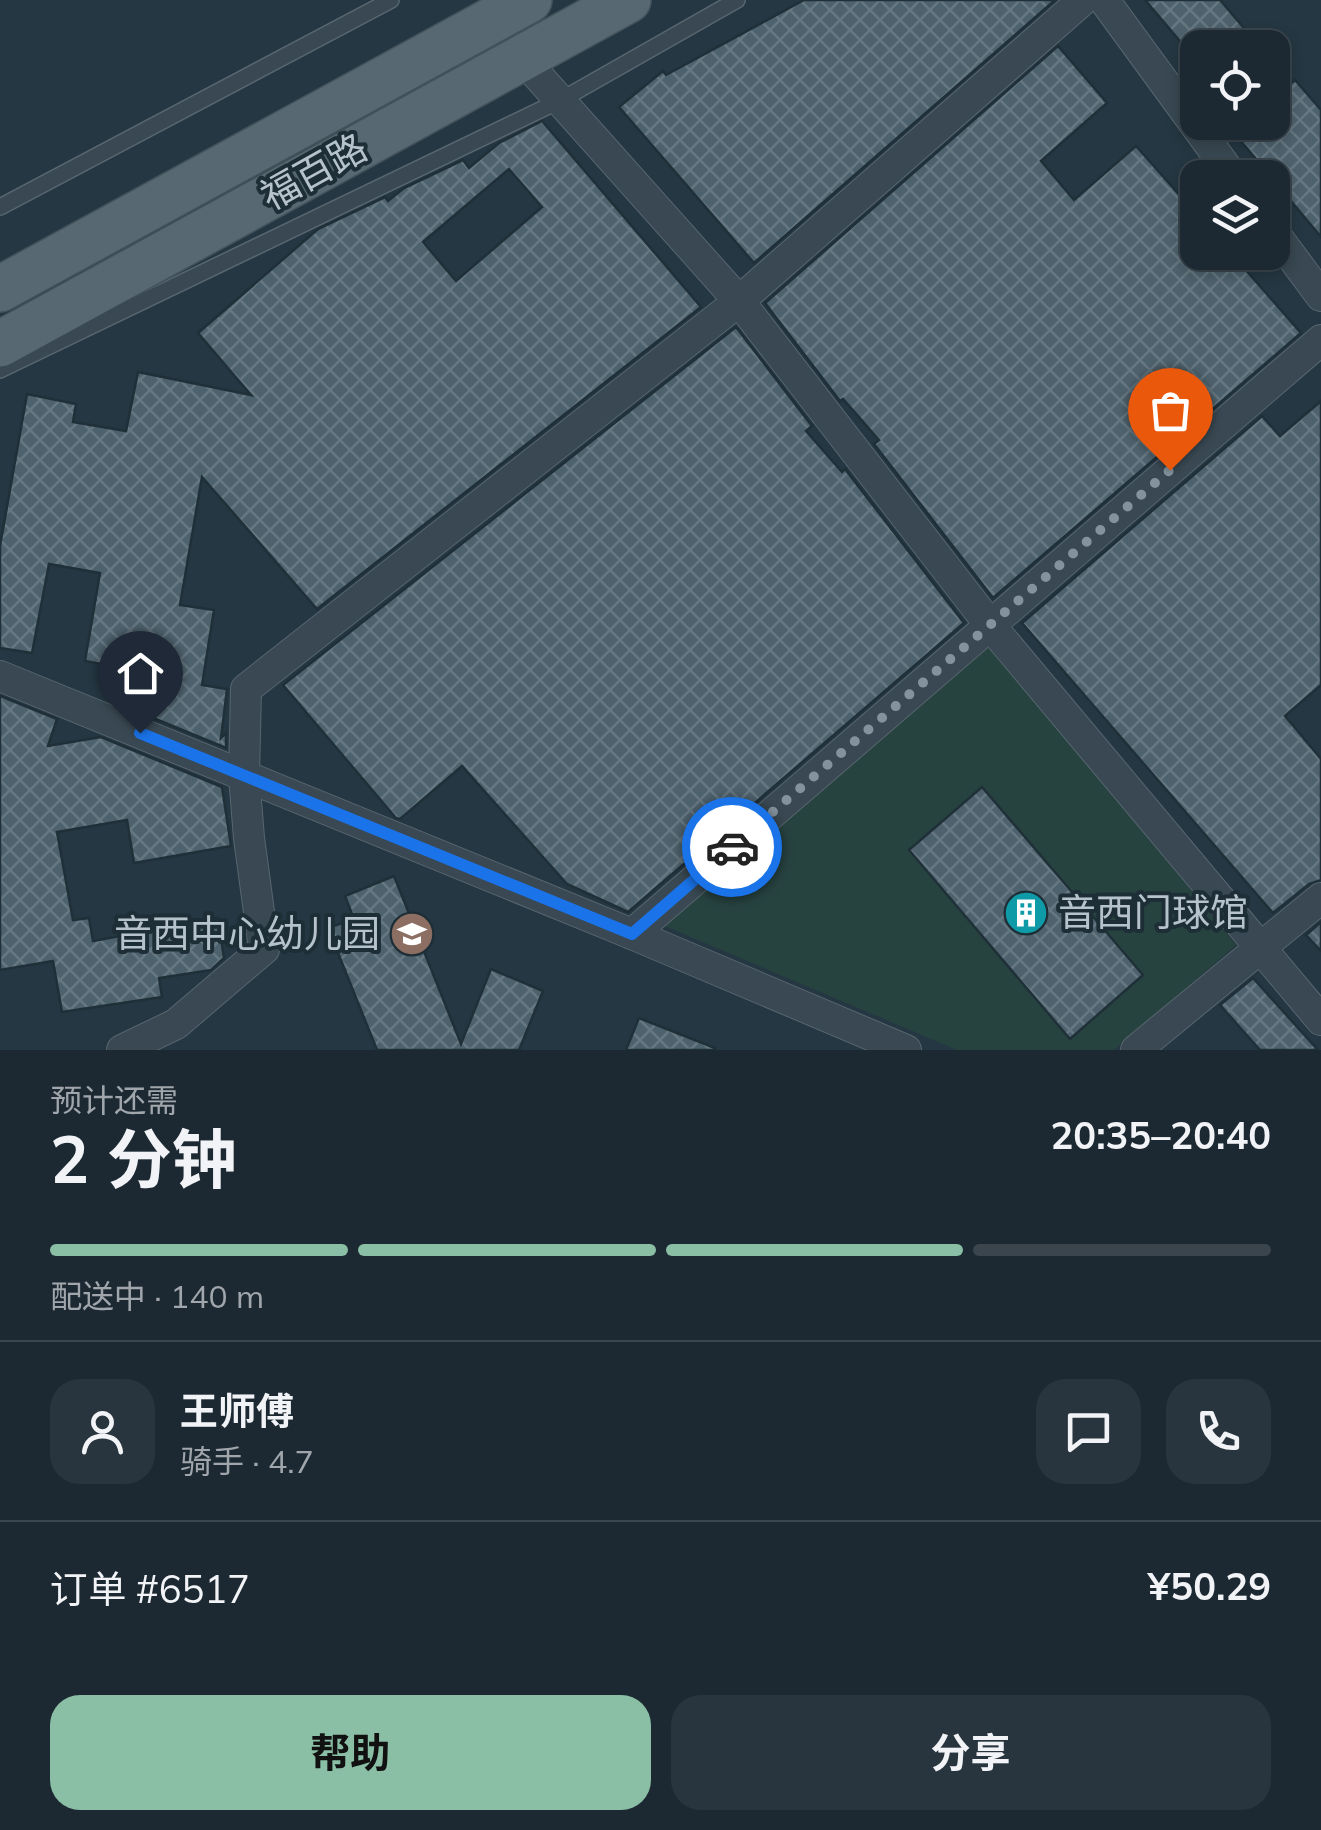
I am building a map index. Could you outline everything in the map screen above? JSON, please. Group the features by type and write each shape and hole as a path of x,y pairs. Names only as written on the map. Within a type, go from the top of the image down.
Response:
{"main road":[{"name":"福百路","path":"0,289 529,0"},
{"name":"福百路","path":"0,344 628,0"}],"street":[{"path":"132,1048 176,1024 264,949 244,776 246,689 739,301 1083,0"},
{"path":"1104,0 1221,160"},
{"path":"522,58 739,301 990,625 1321,1020"},
{"path":"1290,254 1321,296"},
{"path":"632,934 1321,340"},
{"path":"0,676 906,1050"},
{"path":"1136,1050 1321,898"}],"lane":[{"path":"0,207 391,0"},
{"path":"0,370 561,100 737,0"}],"green space":[{"path":"990,646 1236,945 1114,1050 957,1050 665,926"}],"building":[{"path":"804,0 1055,0 754,263 619,107 663,71 666,75"},
{"path":"1145,0 1220,0 1246,30 1180,30 1180,41"},
{"path":"1058,46 1107,103 1041,161 1074,200 1136,146 1180,196 1180,270 1246,270 1301,333 993,598 874,444 879,440 843,399 840,401 765,303"},
{"path":"1295,80 1321,110 1321,237 1290,200 1290,160 1257,160 1240,140 1290,140 1290,84"},
{"path":"542,121 701,307 317,609 202,477 180,605 214,610 202,685 227,689 221,738 226,733 226,748 146,715 153,680 101,671 102,664 85,661 100,573 49,564 32,653 0,648 0,546 27,394 76,404 73,422 126,431 138,372 251,395 198,333 318,229 385,197 388,201 404,188 463,160 469,168 499,143","holes":["509,169 542,207 456,281 423,242"]},
{"path":"736,327 812,426 806,431 842,472 845,469 964,623 628,912 567,884 462,766 400,819 396,818 283,685"},
{"path":"1321,401 1321,685 1285,716 1321,759 1321,880 1309,884 1273,913 1022,623 1262,416 1280,436"},
{"path":"0,696 57,719 48,746 101,737 222,787 231,846 134,863 127,820 57,832 73,920 89,918 93,941 218,918 224,958 211,970 159,978 162,997 62,1012 53,961 0,970"},
{"name":"音西门球馆","path":"982,787 1143,975 1070,1039 909,850"},
{"path":"394,876 461,1044 491,969 543,991 519,1050 377,1050 328,928 354,919 345,896"},
{"path":"1321,922 1321,951 1306,935"},
{"path":"1253,978 1318,1050 1260,1050 1220,1005"},
{"path":"639,1018 715,1048 715,1050 626,1050"}],"way so far":[{"path":"732,847 1170,470"}],"place":[{"name":"音西门球馆","path":"1026,913"},
{"name":"音西中心幼儿园","path":"412,934"}],"route":[{"path":"140,733 632,934 732,847"}]}
